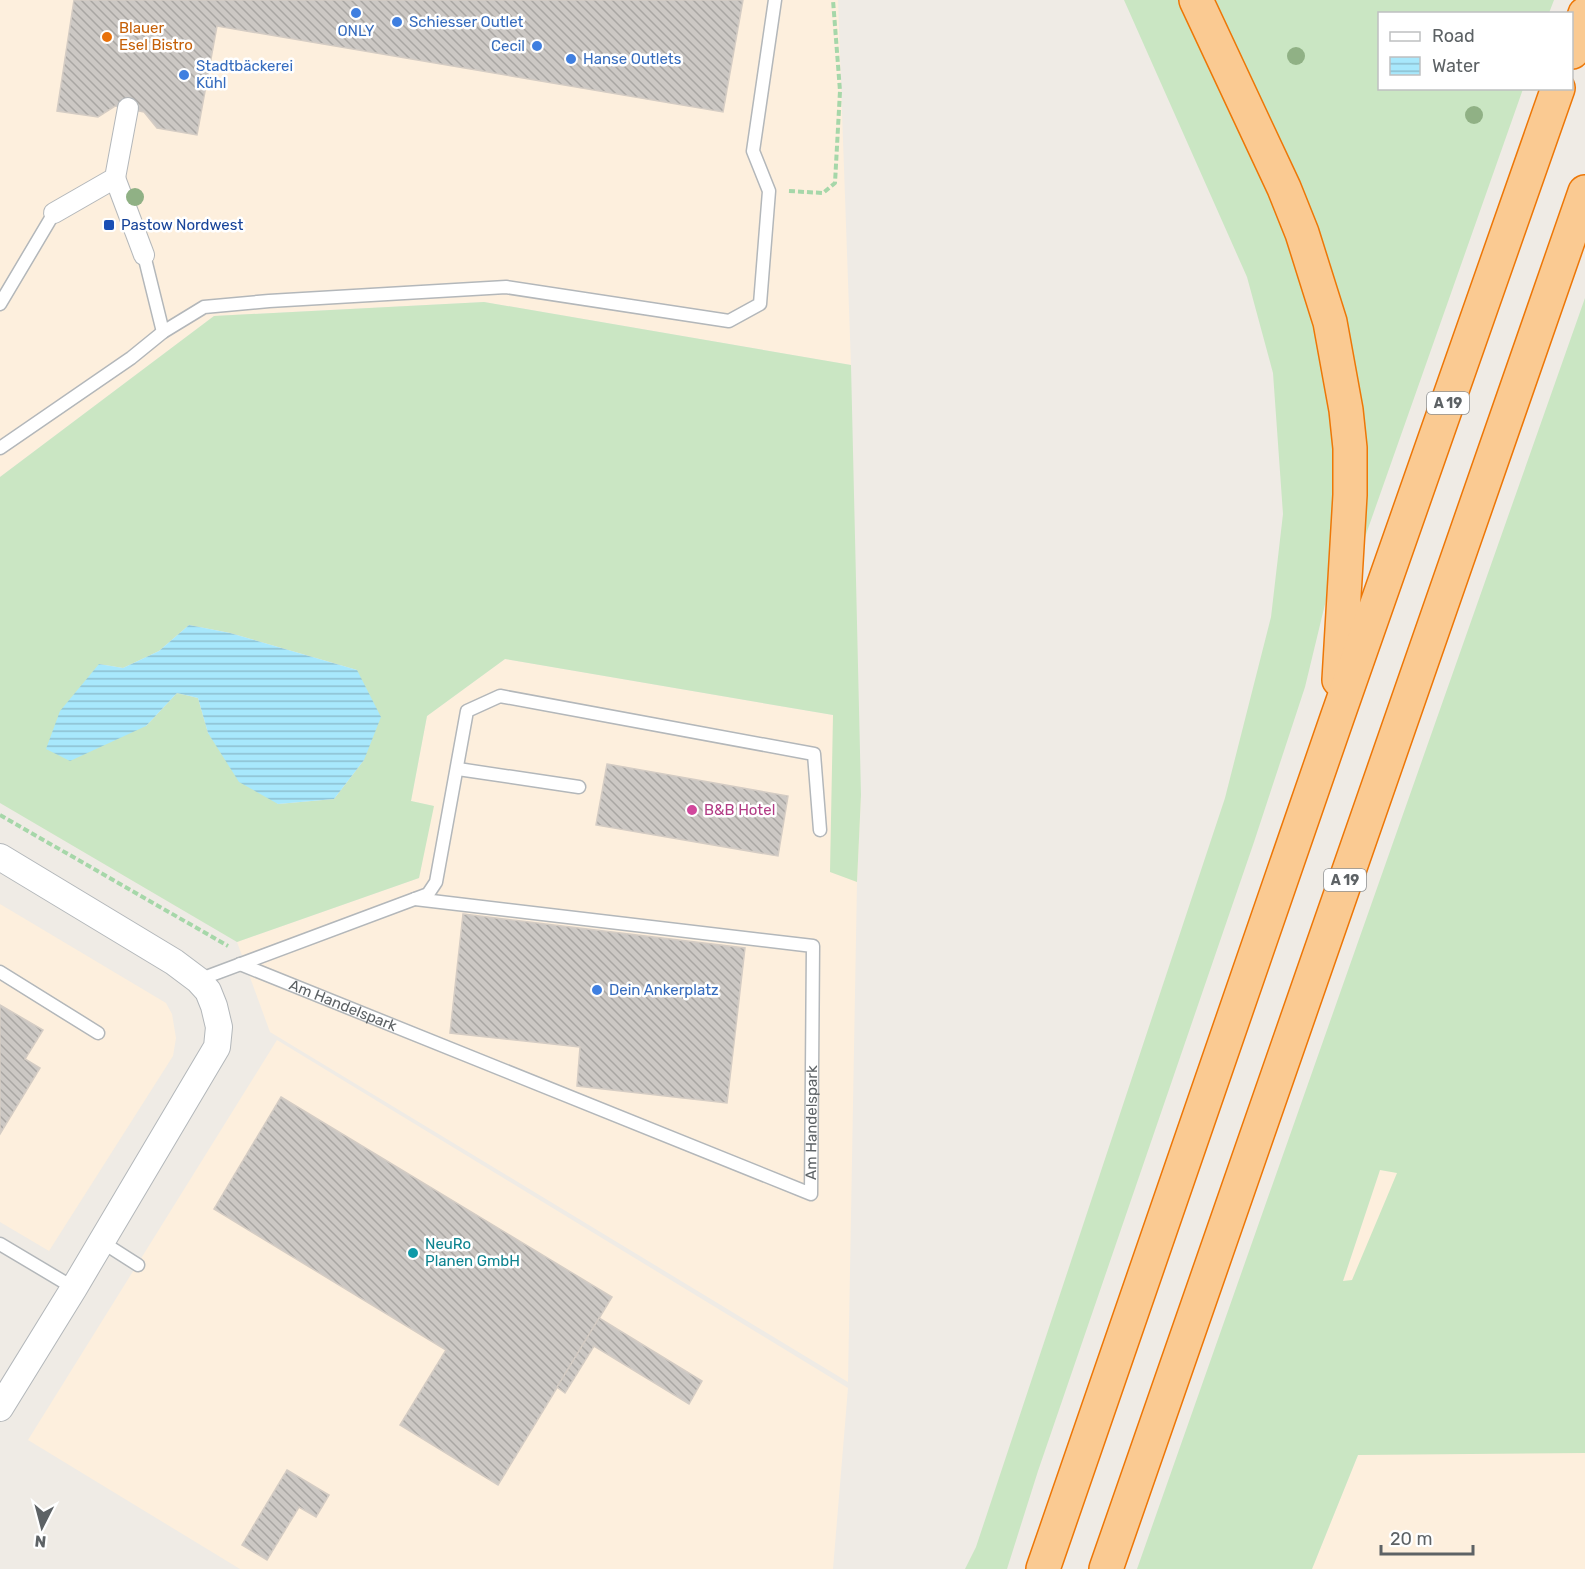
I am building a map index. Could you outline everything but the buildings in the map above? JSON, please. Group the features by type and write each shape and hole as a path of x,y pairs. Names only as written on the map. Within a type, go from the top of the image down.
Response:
{"highway":[{"path":"1196,0 1284,188 1302,233 1332,332 1346,410 1350,448 1350,495 1337,718"},
{"path":"1573,49 1585,14"},
{"name":"A 19","path":"1043,1569 1337,718 1557,90"},
{"name":"A 19","path":"1106,1569 1585,192"}],"street":[{"path":"128,108 115,178 144,255"},
{"path":"54,213 115,178"},
{"path":"0,857 174,962 198,980 208,992 219,1027 217,1047 102,1242 0,1408"}],"lane":[{"path":"0,448 131,358 163,332 204,307 507,287 729,321 760,304 769,191 753,151 775,0"},
{"path":"0,304 54,213"},
{"path":"144,255 163,332"},
{"name":"Am Handelspark","path":"198,980 428,894 436,882 467,711 500,696 814,754 820,830"},
{"path":"458,769 579,788"},
{"name":"Am Handelspark","path":"240,964 811,1194 813,946 415,899"},
{"path":"0,972 98,1033"},
{"path":"102,1242 138,1265"},
{"path":"0,1244 74,1288"}],"path":[{"path":"769,191 823,193 835,183 840,91 834,0"},
{"path":"0,815 233,948"}],"shaded area":[{"path":"0,0 838,0 851,365 484,302 214,316 0,477"},
{"path":"1585,552 1585,1569 1312,1569 1358,1455 1343,1281"},
{"path":"505,659 833,715 861,795 857,882 848,1382 270,1032 237,942 419,878 433,806 411,801 427,716"},
{"path":"0,904 166,1003 172,1014 176,1038 173,1056 49,1251 0,1222"},
{"path":"277,1040 848,1388 833,1569 240,1569 28,1440"}],"green space":[{"path":"1124,0 1179,0 1269,189 1297,264 1325,355 1336,426 1338,520 1326,600 1305,687 1038,1471 1007,1569 965,1569 976,1547 1225,798 1271,617 1283,514 1273,373 1247,277"},
{"path":"1211,0 1554,0 1549,12 1378,12 1378,90 1523,90 1358,557 1365,463"},
{"path":"1585,298 1585,1453 1358,1455 1312,1569 1137,1569","holes":["1380,1170 1397,1173 1352,1280 1343,1281"]},
{"path":"484,302 851,365 861,795 857,882 830,872 833,715 505,659 427,716 411,801 434,806 419,878 237,942 0,803 0,477 214,316","holes":["189,625 230,633 357,670 364,760 334,799 278,804 208,733 198,698 177,693 146,726 99,664 123,668 159,651"]}],"water":[{"path":"189,625 230,633 357,670 381,717 364,760 334,799 278,804 239,782 208,733 198,698 177,693 146,726 70,761 46,749 60,711 99,664 123,668 159,651"}],"place":[{"name":"ONLY","path":"356,13"},
{"name":"Schiesser Outlet","path":"397,22"},
{"name":"Blauer Esel Bistro","path":"107,37"},
{"name":"Cecil","path":"537,46"},
{"name":"Hanse Outlets","path":"571,59"},
{"name":"Stadtbäckerei Kühl","path":"184,75"},
{"name":"Pastow Nordwest","path":"109,225"},
{"name":"B&B Hotel","path":"692,810"},
{"name":"Dein Ankerplatz","path":"597,990"},
{"name":"NeuRo Planen GmbH","path":"413,1253"}]}
